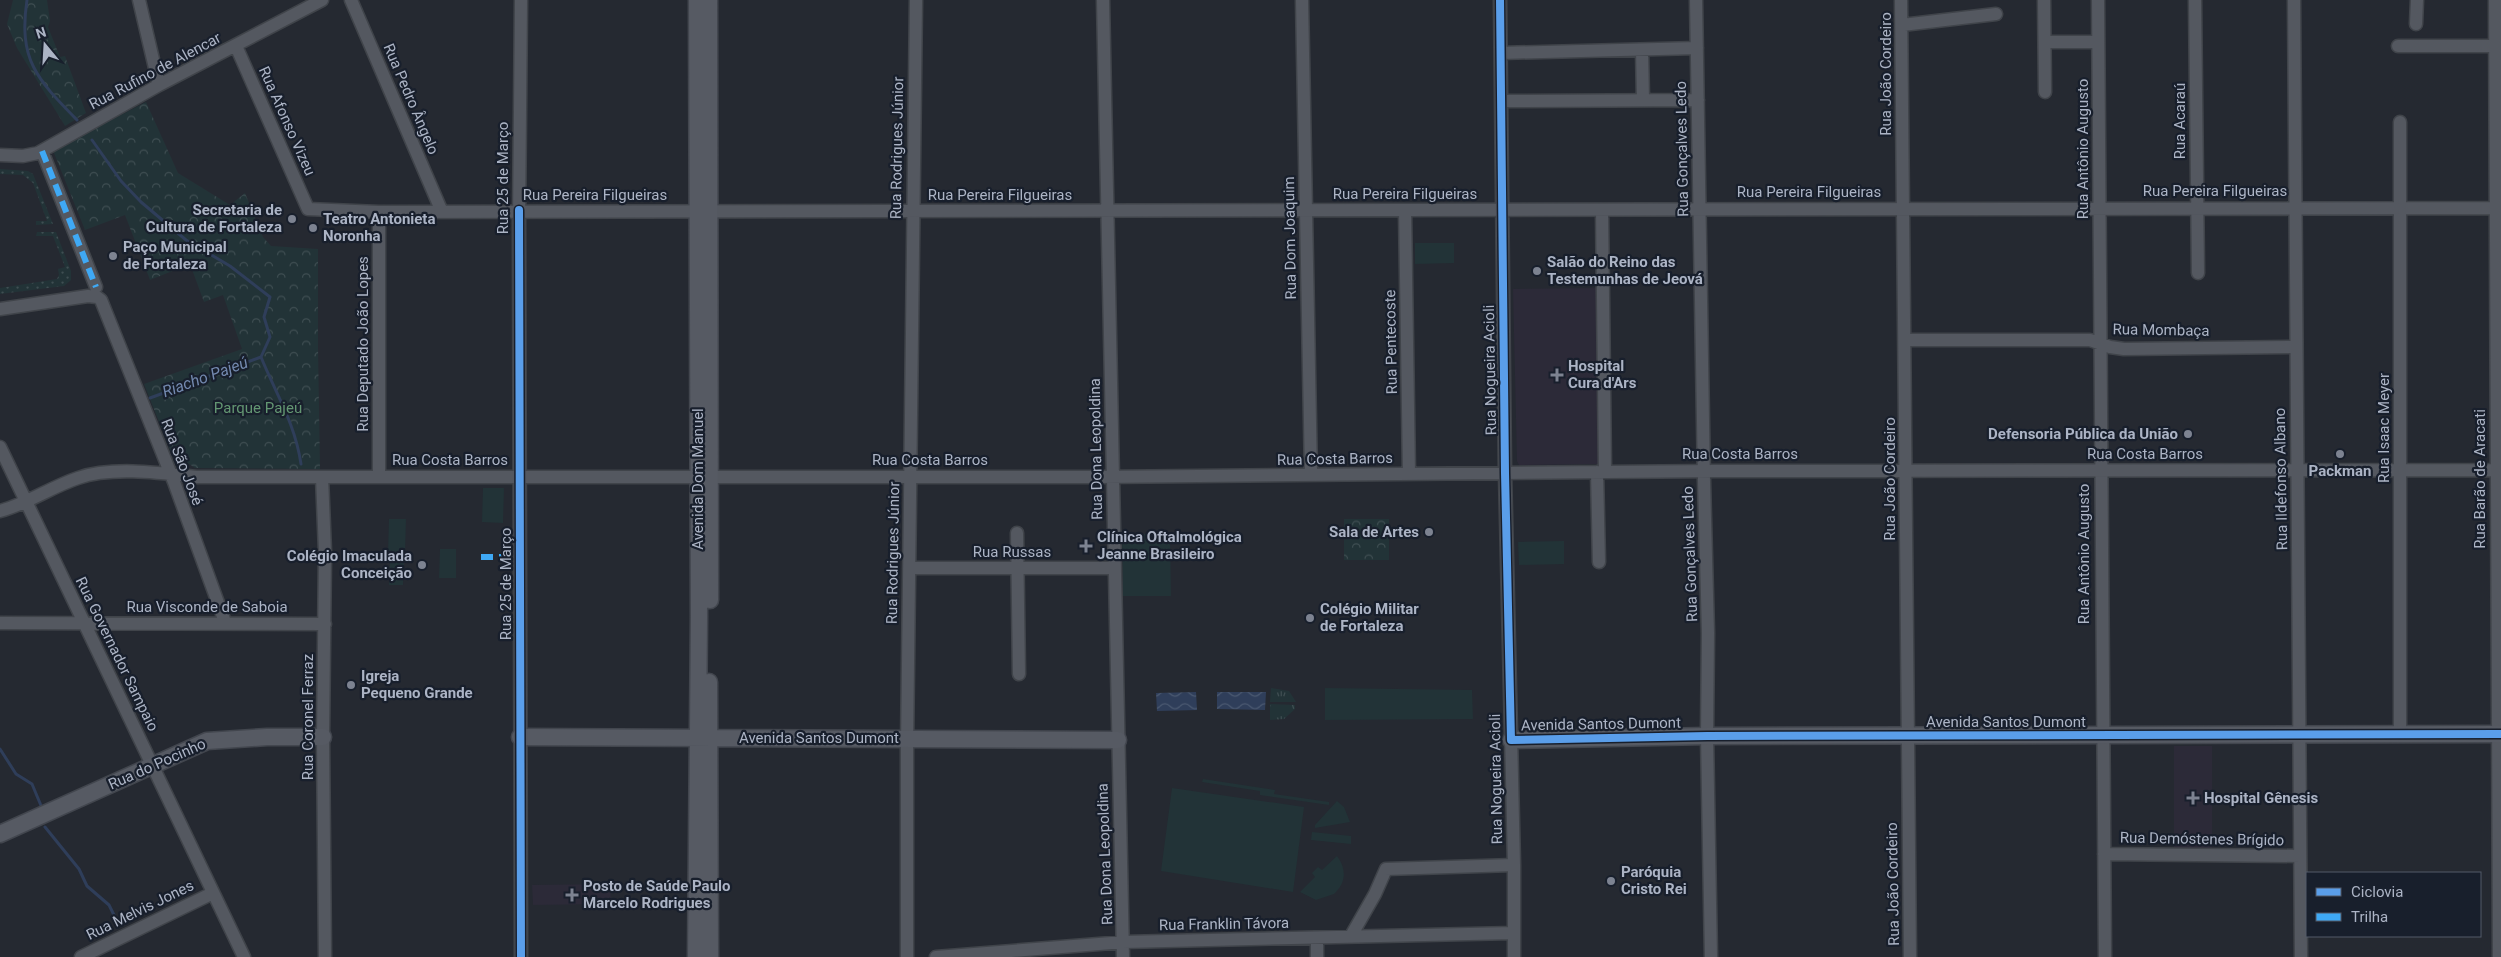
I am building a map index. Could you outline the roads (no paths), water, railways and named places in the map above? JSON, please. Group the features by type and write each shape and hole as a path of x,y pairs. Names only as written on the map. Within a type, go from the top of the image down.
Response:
{"main road":[{"name":"Avenida Dom Manuel","path":"696,957 703,738 704,477 703,211 697,0"},
{"name":"Avenida Dom Manuel","path":"703,211 710,0"},
{"name":"Avenida Santos Dumont","path":"1511,740 1707,736 2499,734"},
{"name":"Rua do Pocinho","path":"0,834 197,745 218,739 323,737"},
{"name":"Avenida Santos Dumont","path":"520,737 907,737 1118,740"},
{"name":"Avenida Dom Manuel","path":"703,738 710,957"}],"street":[{"path":"139,0 160,85"},
{"name":"Rua Rufino de Alencar","path":"0,155 23,156 42,151 160,85 322,0"},
{"name":"Rua Pedro Ângelo","path":"351,0 442,212"},
{"name":"Rua 25 de Março","path":"521,0 519,210 521,957"},
{"name":"Rua Rodrigues Júnior","path":"907,957 907,737 916,0"},
{"name":"Rua Dona Leopoldina","path":"1103,0 1124,957"},
{"name":"Rua Dom Joaquim","path":"1302,0 1311,475"},
{"name":"Rua Nogueira Acioli","path":"1500,0 1502,101 1501,210 1514,864 1514,957"},
{"name":"Rua Gonçalves Ledo","path":"1696,0 1709,653 1707,736 1711,957"},
{"name":"Rua João Cordeiro","path":"1901,0 1906,340 1910,957"},
{"path":"2044,0 2045,92"},
{"name":"Rua Antônio Augusto","path":"2098,0 2104,957"},
{"name":"Rua Acaraú","path":"2195,0 2198,273"},
{"name":"Rua Ildefonso Albano","path":"2294,0 2301,957"},
{"path":"2416,24 2417,0"},
{"name":"Rua Barão de Aracati","path":"2495,0 2498,208 2499,957"},
{"path":"1902,25 1996,14"},
{"path":"2045,42 2098,42"},
{"name":"Rua Afonso Vizeu","path":"236,46 308,209"},
{"path":"2398,46 2495,46"},
{"path":"1501,53 1697,48"},
{"path":"1642,50 1642,100"},
{"path":"1502,101 1698,100"},
{"name":"Rua Isaac Meyer","path":"2400,122 2400,734"},
{"path":"0,310 92,292 42,151"},
{"name":"Rua Pereira Filgueiras","path":"308,209 379,212 519,210 1107,212 2196,206 2498,208"},
{"name":"Rua Pentecoste","path":"1406,210 1409,474"},
{"path":"1599,562 1602,210"},
{"name":"Rua Deputado João Lopes","path":"379,212 379,476"},
{"name":"Rua São José","path":"92,292 102,300 225,622"},
{"name":"Rua Mombaça","path":"1906,340 2090,340 2124,349 2296,347"},
{"name":"Rua Governador Sampaio","path":"0,447 244,957"},
{"name":"Rua Costa Barros","path":"0,512 80,477 92,474 170,474 197,477 1112,477 1505,472 2498,470"},
{"name":"Rua Coronel Ferraz","path":"322,477 325,624 323,737 325,957"},
{"path":"1017,533 1019,674"},
{"name":"Rua Russas","path":"909,568 1114,568"},
{"name":"Rua Visconde de Saboia","path":"0,623 225,622 325,624"},
{"name":"Rua Demóstenes Brígido","path":"2104,854 2300,856"},
{"path":"1351,936 1375,894 1386,869 1514,864"},
{"name":"Rua Melvis Jones","path":"81,957 213,893"},
{"name":"Rua Franklin Távora","path":"936,957 1124,942 1513,933"},
{"path":"1317,938 1318,957"}],"water":[{"path":"1196,692 1197,710 1157,711 1156,693"},
{"path":"1217,692 1266,692 1265,710 1217,709"}],"waterway":[{"name":"Riacho Pajeú","path":"27,0 25,38 28,54 41,80 77,120"},
{"name":"Riacho Pajeú","path":"92,140 121,181 141,202 186,240 230,266 270,297 264,317 270,337 261,357 150,398"},
{"name":"Riacho Pajeú","path":"261,357 290,422 301,464"},
{"name":"Riacho Pajeú","path":"0,749 16,774 32,784 42,808"},
{"name":"Riacho Pajeú","path":"45,827 79,869 87,886 109,905 116,919"}],"place":[{"name":"Secretaria de Cultura de Fortaleza","path":"292,219"},
{"name":"Teatro Antonieta Noronha","path":"313,228"},
{"name":"Paço Municipal de Fortaleza","path":"113,256"},
{"name":"Salão do Reino das Testemunhas de Jeová","path":"1537,271"},
{"name":"Hospital Cura d'Ars","path":"1557,375"},
{"name":"Defensoria Pública da União","path":"2188,434"},
{"name":"Packman","path":"2340,454"},
{"name":"Sala de Artes","path":"1429,532"},
{"name":"Clínica Oftalmológica Jeanne Brasileiro","path":"1086,546"},
{"name":"Colégio Imaculada Conceição","path":"422,565"},
{"name":"Colégio Militar de Fortaleza","path":"1310,618"},
{"name":"Igreja Pequeno Grande","path":"351,685"},
{"name":"Hospital Gênesis","path":"2193,798"},
{"name":"Paróquia Cristo Rei","path":"1611,881"},
{"name":"Posto de Saúde Paulo Marcelo Rodrigues","path":"572,895"}],"park label":[{"name":"Parque Pajeú","path":"258,408"}]}
